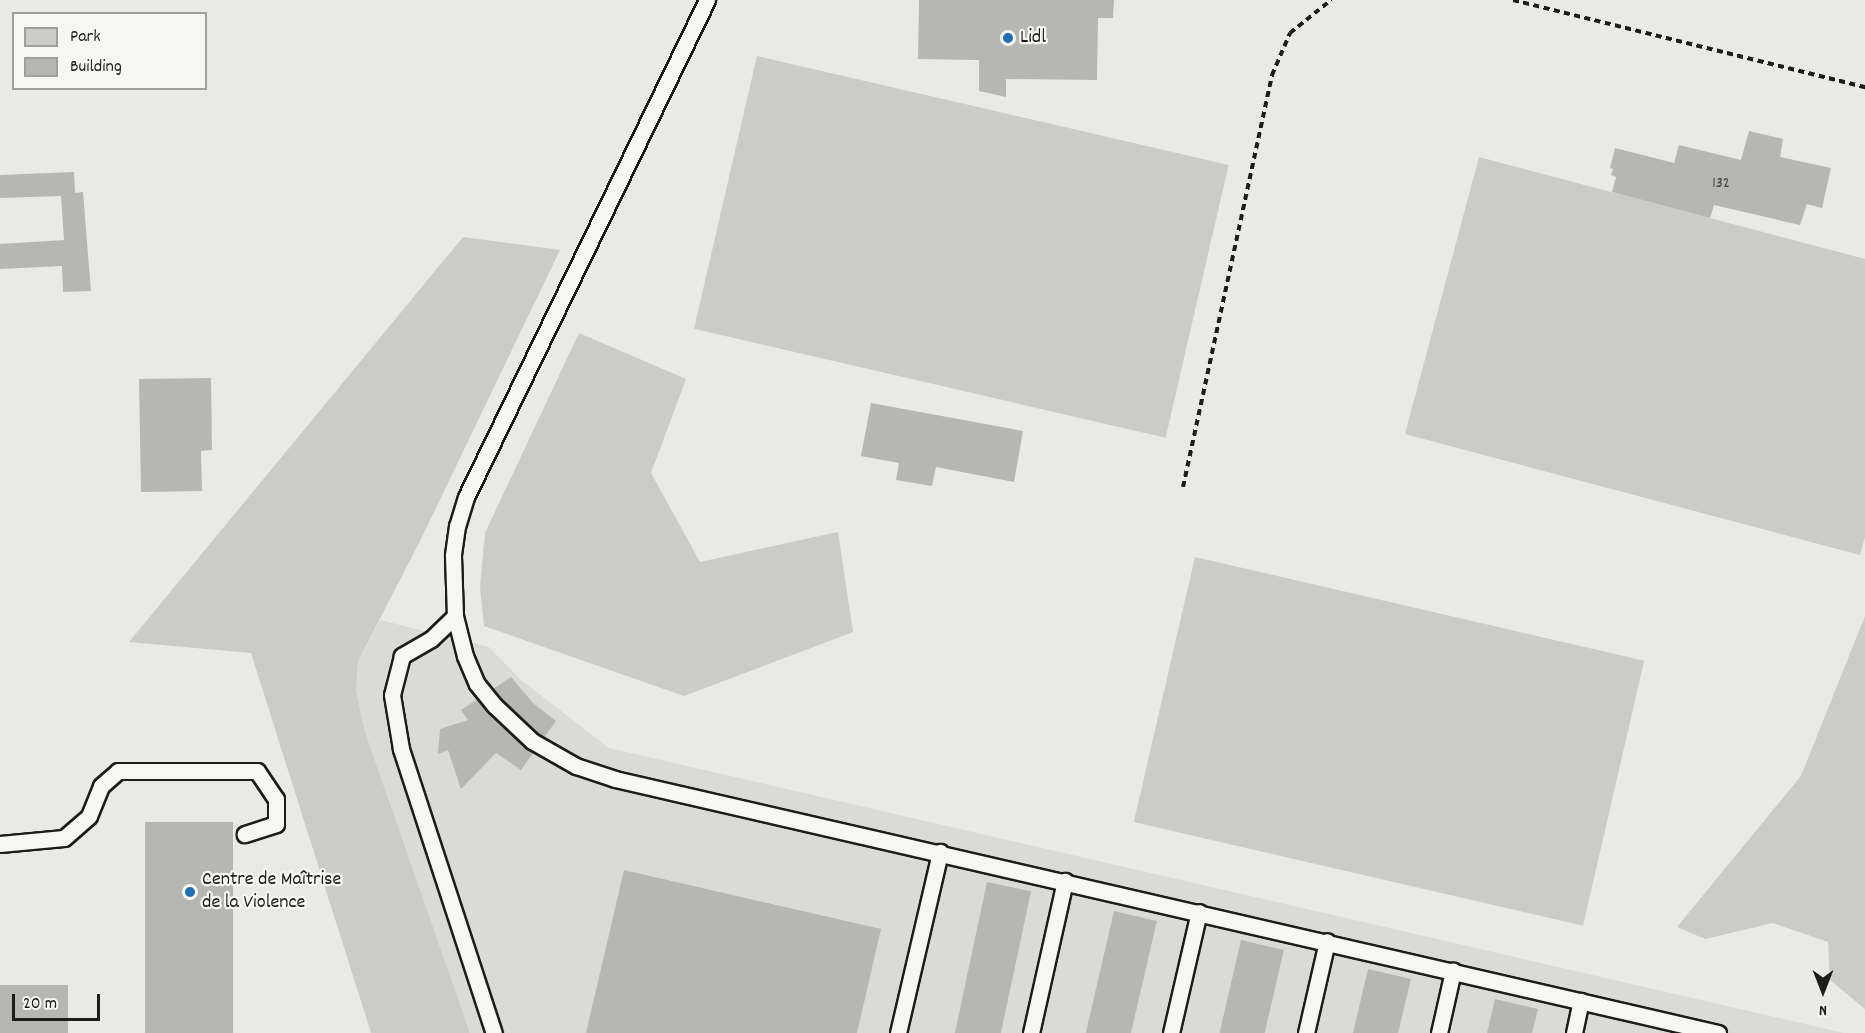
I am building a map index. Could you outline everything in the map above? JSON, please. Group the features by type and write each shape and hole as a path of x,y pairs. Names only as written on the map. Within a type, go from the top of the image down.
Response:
{"lane":[{"path":"706,0 466,497 457,526 453,556 455,616 465,656 477,684 495,706 532,741 576,766 615,778 1327,941 1712,1032"},
{"path":"455,616 431,639 402,656 392,695 401,749 494,1033"},
{"path":"0,844 64,838 89,816 101,786 118,771 257,771 276,799 276,824 245,834"},
{"path":"898,1033 940,852"},
{"path":"1031,1033 1065,881"},
{"path":"1171,1033 1199,912"},
{"path":"1306,1033 1327,941"},
{"path":"1439,1033 1453,971"},
{"path":"1574,1033 1581,1001"}],"path":[{"path":"1183,487 1272,75 1290,33 1332,0"},
{"path":"1513,0 1865,87"}],"shaded area":[{"path":"380,620 489,647 521,680 609,748 1844,1033 470,1033 365,732 356,691 358,661"}],"green space":[{"path":"757,56 1229,165 1166,438 694,329"},
{"path":"1479,157 1865,259 1865,537 1860,555 1405,434"},
{"path":"463,237 560,250 420,541 358,661 356,691 365,732 470,1033 371,1033 251,653 129,642"},
{"path":"579,333 686,379 651,473 700,562 838,532 853,632 684,696 484,626 480,587 485,533"},
{"path":"1195,557 1644,661 1583,926 1134,822"},
{"path":"1865,616 1865,1009 1830,980 1828,942 1773,923 1705,939 1677,927 1801,776"}],"building":[{"name":"Lidl","path":"919,0 1114,0 1113,18 1098,18 1097,80 1006,79 1006,97 979,91 979,60 918,59"},
{"path":"1749,131 1783,139 1780,157 1831,168 1822,208 1807,204 1800,225 1714,205 1710,218 1612,192 1616,177 1611,175 1613,169 1610,168 1615,148 1674,163 1679,145 1741,160"},
{"path":"74,172 75,193 83,192 91,291 63,292 62,266 0,269 0,244 64,240 61,196 0,198 0,175"},
{"path":"211,378 212,450 201,451 202,491 141,492 139,379"},
{"path":"871,403 1023,431 1014,482 936,467 932,486 896,480 899,463 861,456"},
{"path":"511,677 533,703 556,721 521,770 496,753 461,789 448,750 438,754 440,729 468,720 461,710"},
{"name":"Centre de Maîtrise de la Violence","path":"145,822 233,822 233,1033 145,1033"},
{"path":"624,870 881,929 857,1033 586,1033"},
{"path":"987,882 1031,891 1001,1033 955,1033"},
{"path":"1114,911 1157,921 1131,1033 1086,1033"},
{"path":"1241,940 1284,950 1265,1033 1220,1033"},
{"path":"1368,969 1411,979 1398,1033 1353,1033"},
{"path":"0,985 68,985 68,1033 0,1033"},
{"path":"1495,999 1538,1009 1532,1033 1487,1033"}],"place":[{"name":"Lidl","path":"1008,38"},
{"name":"Centre de Maîtrise de la Violence","path":"190,892"}]}
